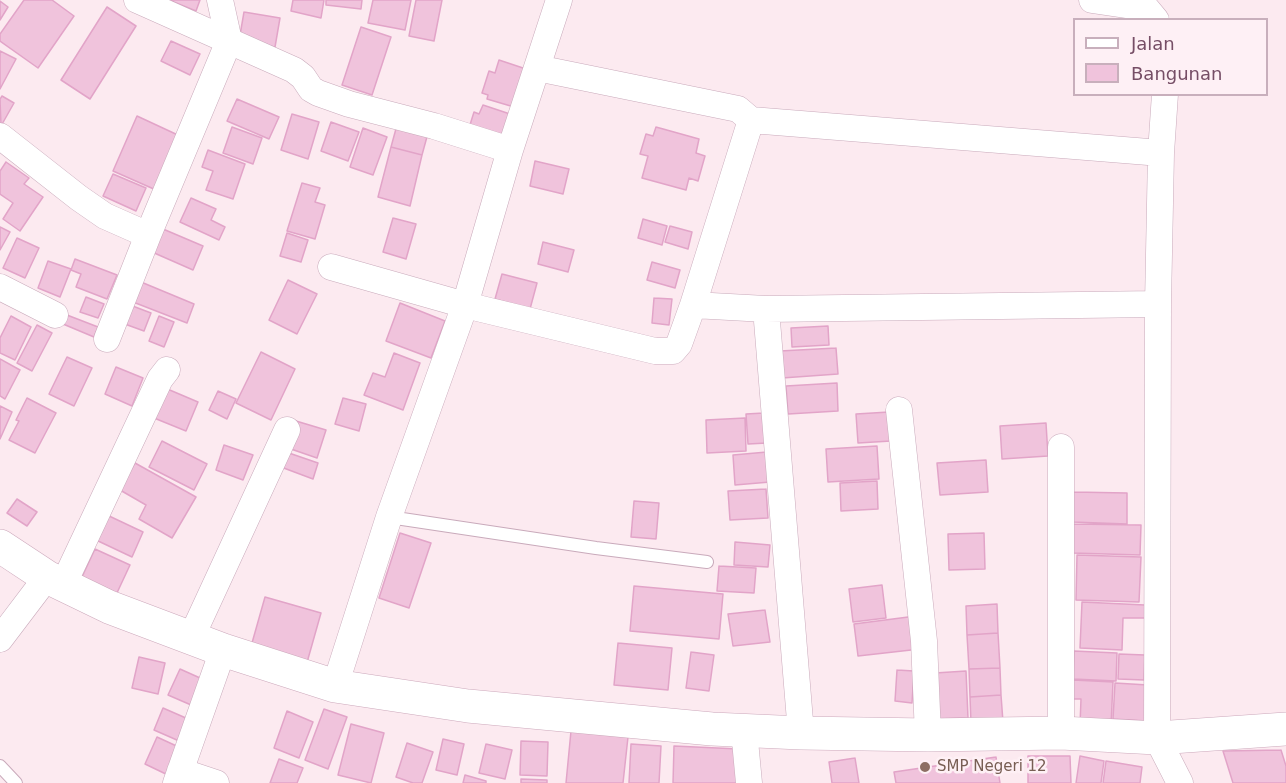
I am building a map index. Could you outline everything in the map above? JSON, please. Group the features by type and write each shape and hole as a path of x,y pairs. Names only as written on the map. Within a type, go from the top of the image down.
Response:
{"street":[{"path":"136,0 294,70 303,77 311,89 318,93 510,150"},
{"path":"107,339 230,41 220,0"},
{"path":"335,686 389,517 465,306 510,150 559,0"},
{"path":"1092,0 1146,8 1154,18"},
{"path":"537,68 738,109 752,120 1161,153"},
{"path":"1165,96 1161,153 1158,304 1157,738 1180,783"},
{"path":"331,267 465,306 656,351 673,351 679,344 693,305 752,120"},
{"path":"0,136 105,216 148,235"},
{"path":"0,287 55,315"},
{"path":"693,305 766,309 1158,304"},
{"path":"766,309 801,732"},
{"path":"0,639 55,581 167,370"},
{"path":"899,410 924,641 928,735"},
{"path":"191,638 287,430"},
{"path":"1061,447 1061,733"},
{"path":"0,546 55,581 109,607 223,650 335,686 468,706 609,720 801,732 928,735 1061,733 1157,738 1286,729"},
{"path":"216,783 178,777 223,650"},
{"path":"744,730 749,783"}],"lane":[{"path":"389,517 707,562"},
{"path":"0,766 16,783"}],"building":[{"path":"24,0 52,0 74,16 38,68 0,41 0,34"},
{"path":"169,0 200,0 196,11"},
{"path":"293,0 324,0 321,18 291,11"},
{"path":"326,0 362,0 361,9 326,5"},
{"path":"373,0 411,0 405,30 368,23"},
{"path":"416,0 442,0 434,41 409,36"},
{"path":"0,1 8,7 0,20"},
{"path":"107,7 136,26 90,99 61,80"},
{"path":"244,12 280,18 275,47 239,41"},
{"path":"361,27 391,37 372,95 342,85"},
{"path":"171,41 200,54 190,75 161,61"},
{"path":"0,51 16,59 0,89"},
{"path":"499,60 526,69 514,107 487,99 488,95 482,93 489,71 495,73"},
{"path":"2,96 14,103 1,126 0,99"},
{"path":"237,99 279,117 269,139 227,121"},
{"path":"483,105 510,114 502,138 469,128 474,112 479,114"},
{"path":"292,114 319,122 308,159 281,150"},
{"path":"137,116 180,136 156,190 113,171"},
{"path":"331,122 359,132 348,161 321,151"},
{"path":"397,125 428,133 422,155 391,147"},
{"path":"232,127 262,138 253,164 223,153"},
{"path":"656,127 699,139 696,153 705,156 698,181 689,178 686,190 642,178 648,156 640,154 646,134 653,136"},
{"path":"363,128 387,137 373,175 350,167"},
{"path":"391,147 422,155 410,206 378,197"},
{"path":"208,150 245,164 233,199 206,190 213,171 202,167"},
{"path":"535,161 569,169 563,194 530,186"},
{"path":"6,162 29,178 24,184 43,197 20,231 3,219 13,203 0,194 0,171"},
{"path":"113,174 146,188 136,211 103,196"},
{"path":"302,183 320,188 315,202 325,205 315,239 287,231"},
{"path":"191,198 216,209 211,220 225,227 219,240 180,222"},
{"path":"393,218 416,224 406,259 383,252"},
{"path":"643,219 667,226 662,245 638,238"},
{"path":"670,226 692,232 688,249 665,242"},
{"path":"0,227 10,232 0,250"},
{"path":"163,229 203,246 193,270 152,252"},
{"path":"287,233 308,240 301,262 280,256"},
{"path":"17,238 39,248 25,278 3,268"},
{"path":"543,242 574,250 568,272 538,264"},
{"path":"75,259 117,275 107,299 76,287 81,274 71,270"},
{"path":"48,261 71,269 60,297 38,288"},
{"path":"652,262 680,270 675,288 647,280"},
{"path":"502,274 537,283 530,309 495,299"},
{"path":"288,280 317,294 297,334 269,320"},
{"path":"141,282 194,304 187,323 133,302"},
{"path":"86,297 104,304 98,318 80,312"},
{"path":"654,298 672,299 669,325 652,323"},
{"path":"400,303 445,321 431,358 386,341"},
{"path":"130,305 151,313 144,331 122,323"},
{"path":"67,315 98,327 94,337 63,324"},
{"path":"11,316 31,327 15,360 0,353 0,338"},
{"path":"159,316 174,322 164,347 149,341"},
{"path":"37,325 52,333 32,371 17,363"},
{"path":"828,326 829,345 792,347 791,328"},
{"path":"836,348 838,374 782,378 780,351"},
{"path":"261,352 295,369 271,420 236,403"},
{"path":"394,353 420,363 403,410 364,395 373,373 385,377"},
{"path":"67,357 92,368 74,406 49,394"},
{"path":"0,359 20,370 5,399 0,396"},
{"path":"116,367 143,378 132,406 105,394"},
{"path":"837,383 838,411 788,414 786,386"},
{"path":"165,388 198,402 186,431 154,418"},
{"path":"218,391 236,399 227,419 209,410"},
{"path":"27,398 56,413 35,453 9,440"},
{"path":"343,398 366,404 359,431 335,424"},
{"path":"0,406 12,412 0,439"},
{"path":"889,412 891,441 858,443 856,414"},
{"path":"764,413 767,443 748,444 746,414"},
{"path":"745,418 746,451 707,453 706,420"},
{"path":"296,421 326,430 317,458 288,448"},
{"path":"1046,423 1048,456 1002,459 1000,426"},
{"path":"162,441 207,464 194,490 149,467"},
{"path":"224,445 253,455 243,480 216,470"},
{"path":"877,446 879,479 828,482 826,449"},
{"path":"286,452 318,463 313,479 281,467"},
{"path":"767,452 770,482 735,485 733,455"},
{"path":"986,460 988,492 940,495 937,463"},
{"path":"135,463 196,497 172,538 139,519 146,505 120,490"},
{"path":"877,481 878,509 841,511 840,483"},
{"path":"766,489 768,518 730,520 728,491"},
{"path":"1073,492 1127,493 1127,524 1072,522"},
{"path":"17,499 37,512 27,526 7,513"},
{"path":"634,501 659,503 656,539 631,537"},
{"path":"107,515 143,532 132,557 96,540"},
{"path":"1073,524 1141,525 1140,555 1072,553"},
{"path":"400,533 431,543 409,608 379,598"},
{"path":"984,533 985,569 949,570 948,534"},
{"path":"735,542 770,545 768,567 734,565"},
{"path":"95,549 130,565 116,595 81,579"},
{"path":"1077,555 1141,557 1139,602 1076,600"},
{"path":"719,566 756,568 754,593 717,591"},
{"path":"882,585 886,618 853,622 849,589"},
{"path":"634,586 723,594 719,639 630,631"},
{"path":"265,597 321,613 306,666 250,650"},
{"path":"1082,602 1145,605 1145,618 1123,618 1122,650 1080,648"},
{"path":"997,604 998,633 967,635 966,606"},
{"path":"765,610 770,642 733,646 728,614"},
{"path":"916,616 920,649 858,656 854,624"},
{"path":"998,633 1000,668 969,669 967,635"},
{"path":"618,643 672,648 668,690 614,685"},
{"path":"1074,651 1117,653 1116,681 1073,679"},
{"path":"691,652 714,655 709,691 686,688"},
{"path":"1119,654 1145,655 1144,680 1118,679"},
{"path":"139,657 165,663 158,694 132,688"},
{"path":"1000,668 1001,695 970,697 969,669"},
{"path":"180,669 209,682 198,708 168,695"},
{"path":"897,670 914,671 912,703 895,701"},
{"path":"966,671 968,718 937,719 935,673"},
{"path":"1073,680 1113,682 1111,726 1080,725 1081,699 1072,699"},
{"path":"1115,683 1148,685 1147,721 1113,719"},
{"path":"1001,695 1003,722 971,723 970,697"},
{"path":"163,708 195,722 186,744 154,730"},
{"path":"324,709 347,717 328,769 305,760"},
{"path":"287,711 313,722 299,758 274,748"},
{"path":"351,724 384,733 371,783 338,775"},
{"path":"571,731 628,737 623,783 566,783"},
{"path":"157,737 183,749 170,776 145,764"},
{"path":"443,739 464,744 457,775 436,770"},
{"path":"521,741 548,742 547,776 520,775"},
{"path":"407,743 433,752 422,783 413,783 396,777"},
{"path":"486,744 512,750 505,779 479,773"},
{"path":"631,744 661,746 659,783 629,783"},
{"path":"674,746 739,749 738,783 673,783"},
{"path":"1281,750 1286,766 1286,783 1233,783 1223,751"},
{"path":"1028,756 1070,756 1071,783 1028,783"},
{"path":"1080,756 1104,761 1101,783 1076,783"},
{"path":"996,757 1000,783 896,783 894,772"},
{"path":"855,758 859,783 832,783 829,762"},
{"path":"279,759 303,768 297,783 270,783"},
{"path":"1106,761 1142,767 1140,783 1103,783"},
{"path":"465,775 486,781 486,783 463,783"},
{"path":"521,779 547,780 547,783 521,783"}],"place":[{"name":"SMP Negeri 12","path":"925,767"}]}
